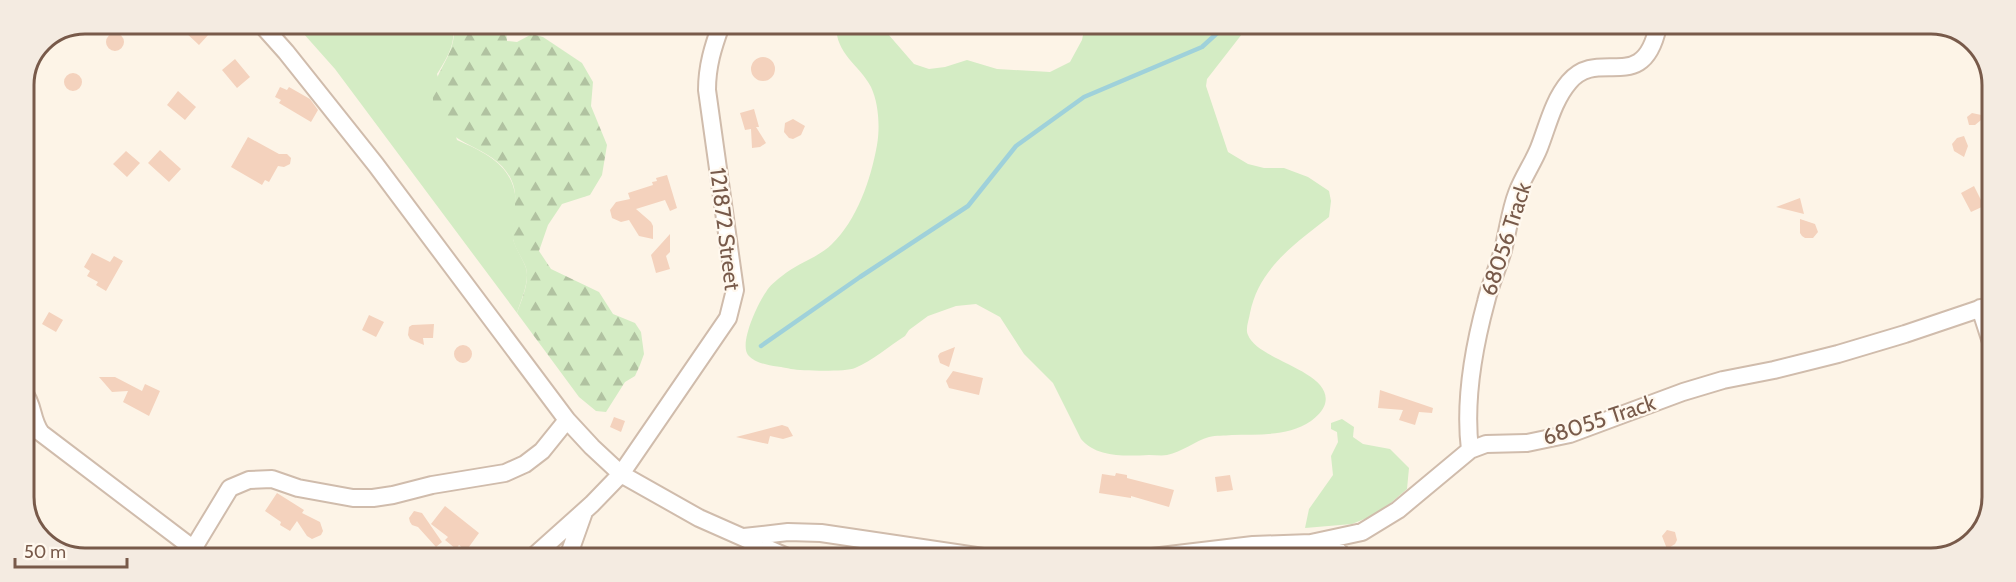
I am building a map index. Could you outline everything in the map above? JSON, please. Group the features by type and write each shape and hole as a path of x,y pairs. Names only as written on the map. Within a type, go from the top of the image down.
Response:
{"street":[{"path":"270,34 326,100 567,420 592,447 621,474 699,518 767,548"},
{"name":"121872 Street","path":"543,548 621,474 716,338 733,304 735,290 733,270 706,90 708,62 718,34"},
{"name":"68056 Track","path":"1470,450 1468,411 1476,343 1486,300 1502,251 1516,194 1538,149 1559,95 1579,72 1589,69 1630,66 1640,62 1649,53 1656,34"},
{"name":"68055 Track","path":"1228,548 1311,543 1362,532 1398,510 1470,450 1486,444 1527,443 1570,434 1683,392 1723,380 1838,354 1982,307"},
{"path":"200,548 230,488 249,480 272,479 298,488 354,498 393,495 432,485 505,473 525,464 542,451 567,420"},
{"path":"35,424 41,433 191,548"},
{"path":"571,548 584,511"},
{"path":"743,537 788,531 821,533 922,548"},
{"path":"1328,540 1336,548"}],"green space":[{"path":"304,34 454,34 452,44 437,74 457,140 481,151 500,165 512,183 516,209 513,238 527,273 517,313 335,69"},
{"path":"454,34 506,34 507,41 517,42 532,34 543,37 582,63 593,82 591,106 607,145 602,175 590,195 562,204 548,225 539,251 551,269 599,292 613,314 635,323 641,332 644,354 640,365 635,376 625,382 606,412 596,411 579,397 517,313 527,273 513,239 515,191 506,171 485,153 450,133 441,123 435,111 434,87 452,47"},
{"path":"888,34 914,64 929,69 967,60 997,69 1050,72 1070,62 1083,34 1242,34 1207,79 1206,86 1228,152 1248,164 1264,168 1284,168 1308,177 1329,191 1331,201 1329,217 1291,247 1261,283 1250,313 1247,333 1255,344 1266,352 1318,383 1325,393 1325,404 1321,411 1311,421 1292,430 1273,434 1212,436 1167,455 1103,453 1081,439 1053,383 1024,354 1000,317 976,304 956,306 928,316 909,330 905,336 855,368 824,371 797,370 768,365 752,359 748,355 746,342 754,314 763,297 769,288 788,271 832,244 849,223 867,185 878,138 877,108 871,87 844,52 837,35"},
{"path":"1342,419 1354,427 1353,437 1363,444 1390,449 1409,468 1407,489 1379,513 1352,524 1305,528 1309,509 1333,475 1331,456 1338,442 1337,432 1331,429 1331,423"}],"building":[{"path":"112,34 118,34 123,39 121,48 115,51 109,48 106,42"},
{"path":"187,34 209,34 199,45"},
{"path":"763,57 772,60 775,69 772,78 763,81 754,78 751,69 754,60"},
{"path":"235,59 250,77 237,88 222,70"},
{"path":"69,73 77,73 82,78 80,89 69,91 64,86 64,78"},
{"path":"280,87 287,90 289,87 310,99 318,110 311,122 279,103 281,100 275,97"},
{"path":"178,91 196,107 185,120 167,105"},
{"path":"754,109 759,127 756,127 766,143 752,148 751,129 745,130 740,113"},
{"path":"1972,113 1981,115 1981,120 1975,125 1969,125 1967,117"},
{"path":"793,119 805,126 801,135 793,139 784,132 785,123"},
{"path":"1964,136 1968,146 1964,157 1954,151 1952,144 1957,138"},
{"path":"248,137 279,154 287,154 291,158 290,164 284,167 278,166 269,182 265,180 262,185 231,167"},
{"path":"160,150 181,169 169,182 148,163"},
{"path":"126,151 140,163 127,177 113,164"},
{"path":"667,175 677,208 670,211 665,200 636,209 651,222 653,239 639,236 629,220 621,222 612,218 610,210 616,202 630,199 628,193 653,185 652,182 657,181 656,178"},
{"path":"1974,186 1981,201 1981,207 1971,212 1961,193"},
{"path":"1800,198 1804,214 1776,207"},
{"path":"1800,219 1815,224 1818,232 1813,238 1802,236"},
{"path":"670,234 670,252 666,256 670,269 656,273 651,255"},
{"path":"92,253 110,262 114,256 123,261 106,291 96,285 98,282 87,276 90,271 84,267"},
{"path":"49,312 63,320 56,332 42,324"},
{"path":"369,315 384,322 376,337 362,330"},
{"path":"434,324 433,338 423,338 424,345 410,339 409,327 412,325"},
{"path":"459,345 467,345 472,350 470,361 459,363 454,358 454,350"},
{"path":"955,347 949,367 940,363 938,356 940,353"},
{"path":"953,371 983,378 979,395 949,388 946,381"},
{"path":"99,377 115,377 142,391 145,384 160,391 149,416 123,402 128,391 112,392"},
{"path":"1380,390 1433,408 1432,413 1419,412 1415,425 1399,420 1403,410 1378,408"},
{"path":"614,417 625,421 621,432 610,427"},
{"path":"782,425 788,427 793,436 783,439 770,436 768,444 736,437"},
{"path":"1116,473 1174,490 1169,507 1131,496 1131,498 1099,493 1102,474 1115,476"},
{"path":"1230,475 1233,490 1217,492 1215,477"},
{"path":"277,493 304,510 302,513 320,522 323,531 321,535 312,539 307,536 297,521 290,531 265,511"},
{"path":"445,506 479,533 468,548 459,545 455,548 445,540 448,537 431,524"},
{"path":"414,511 422,513 442,542 436,547 418,527 410,522 409,518"},
{"path":"1667,530 1675,532 1677,540 1675,544 1667,548 1662,536"}],"waterway":[{"path":"761,346 968,206 1016,146 1084,97 1202,47 1216,34"}]}
